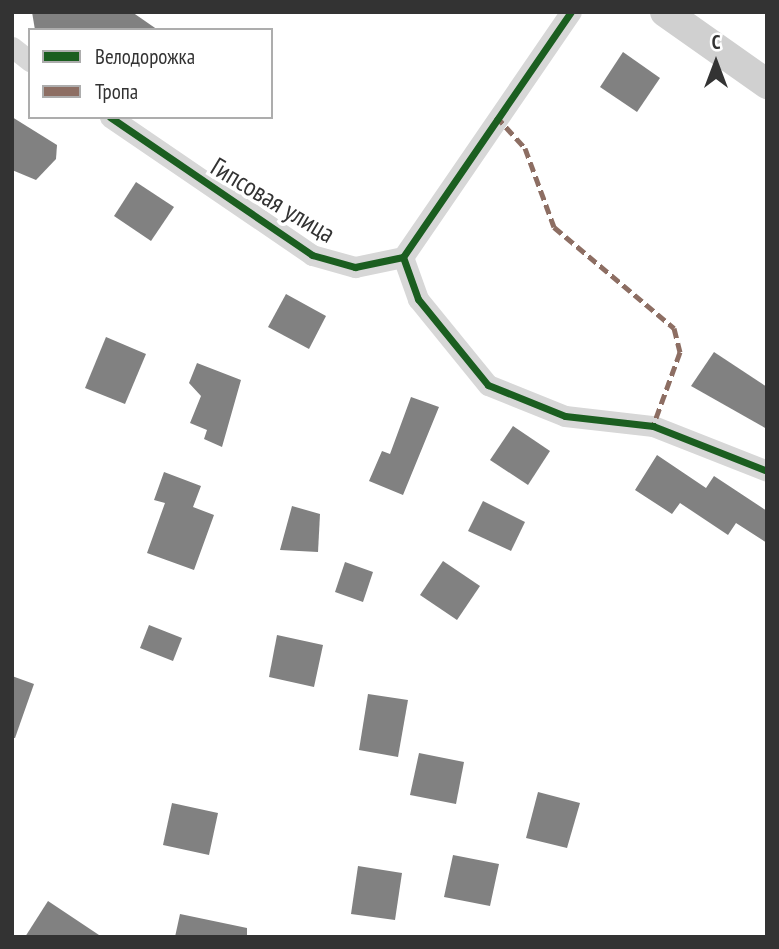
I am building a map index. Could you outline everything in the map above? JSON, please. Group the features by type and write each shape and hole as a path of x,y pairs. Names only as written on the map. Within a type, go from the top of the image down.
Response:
{"main road":[{"path":"665,12 767,84"}],"street":[{"path":"571,12 403,257 418,299 488,385 565,416 653,426 767,471"},
{"path":"12,47 28,59"},
{"name":"Гипсовая улица","path":"113,119 312,255 355,267 403,257"}],"building":[{"path":"32,12 132,12 155,28 35,28"},
{"path":"623,52 660,78 637,112 600,87"},
{"path":"12,117 57,145 56,159 36,180 12,170"},
{"path":"136,182 174,207 151,241 114,216"},
{"path":"286,294 326,316 309,349 268,327"},
{"path":"106,337 146,354 125,404 85,388"},
{"path":"714,352 767,387 767,429 691,386"},
{"path":"197,363 241,380 222,447 204,439 207,430 190,423 201,396 189,383"},
{"path":"411,397 439,407 403,495 369,481 382,451 390,454"},
{"path":"513,426 550,451 528,485 490,460"},
{"path":"657,455 706,488 714,476 767,511 767,543 736,523 728,535 680,503 672,514 635,490"},
{"path":"164,472 201,486 193,507 214,515 194,570 147,553 165,503 154,500"},
{"path":"483,501 525,522 511,551 468,531"},
{"path":"292,506 320,514 318,552 280,550"},
{"path":"443,561 480,586 457,620 420,595"},
{"path":"345,562 373,572 363,602 335,592"},
{"path":"149,625 182,638 173,661 140,648"},
{"path":"277,635 323,645 314,687 269,677"},
{"path":"12,676 34,684 15,738 12,738"},
{"path":"368,694 408,700 398,757 359,750"},
{"path":"419,753 464,762 456,804 410,795"},
{"path":"538,792 580,803 567,848 526,838"},
{"path":"172,803 218,813 209,855 163,845"},
{"path":"453,855 499,864 490,906 444,897"},
{"path":"358,866 402,873 395,920 351,914"},
{"path":"48,901 102,937 25,937"},
{"path":"180,914 247,928 247,937 175,937"}],"marked path":[{"path":"496,116 525,148 554,227 674,328 680,352 653,426"}],"cycle path":[{"path":"403,257 571,12"},
{"path":"113,119 312,255 355,267 403,257 418,299 488,385 565,416 653,426 767,471"}]}
